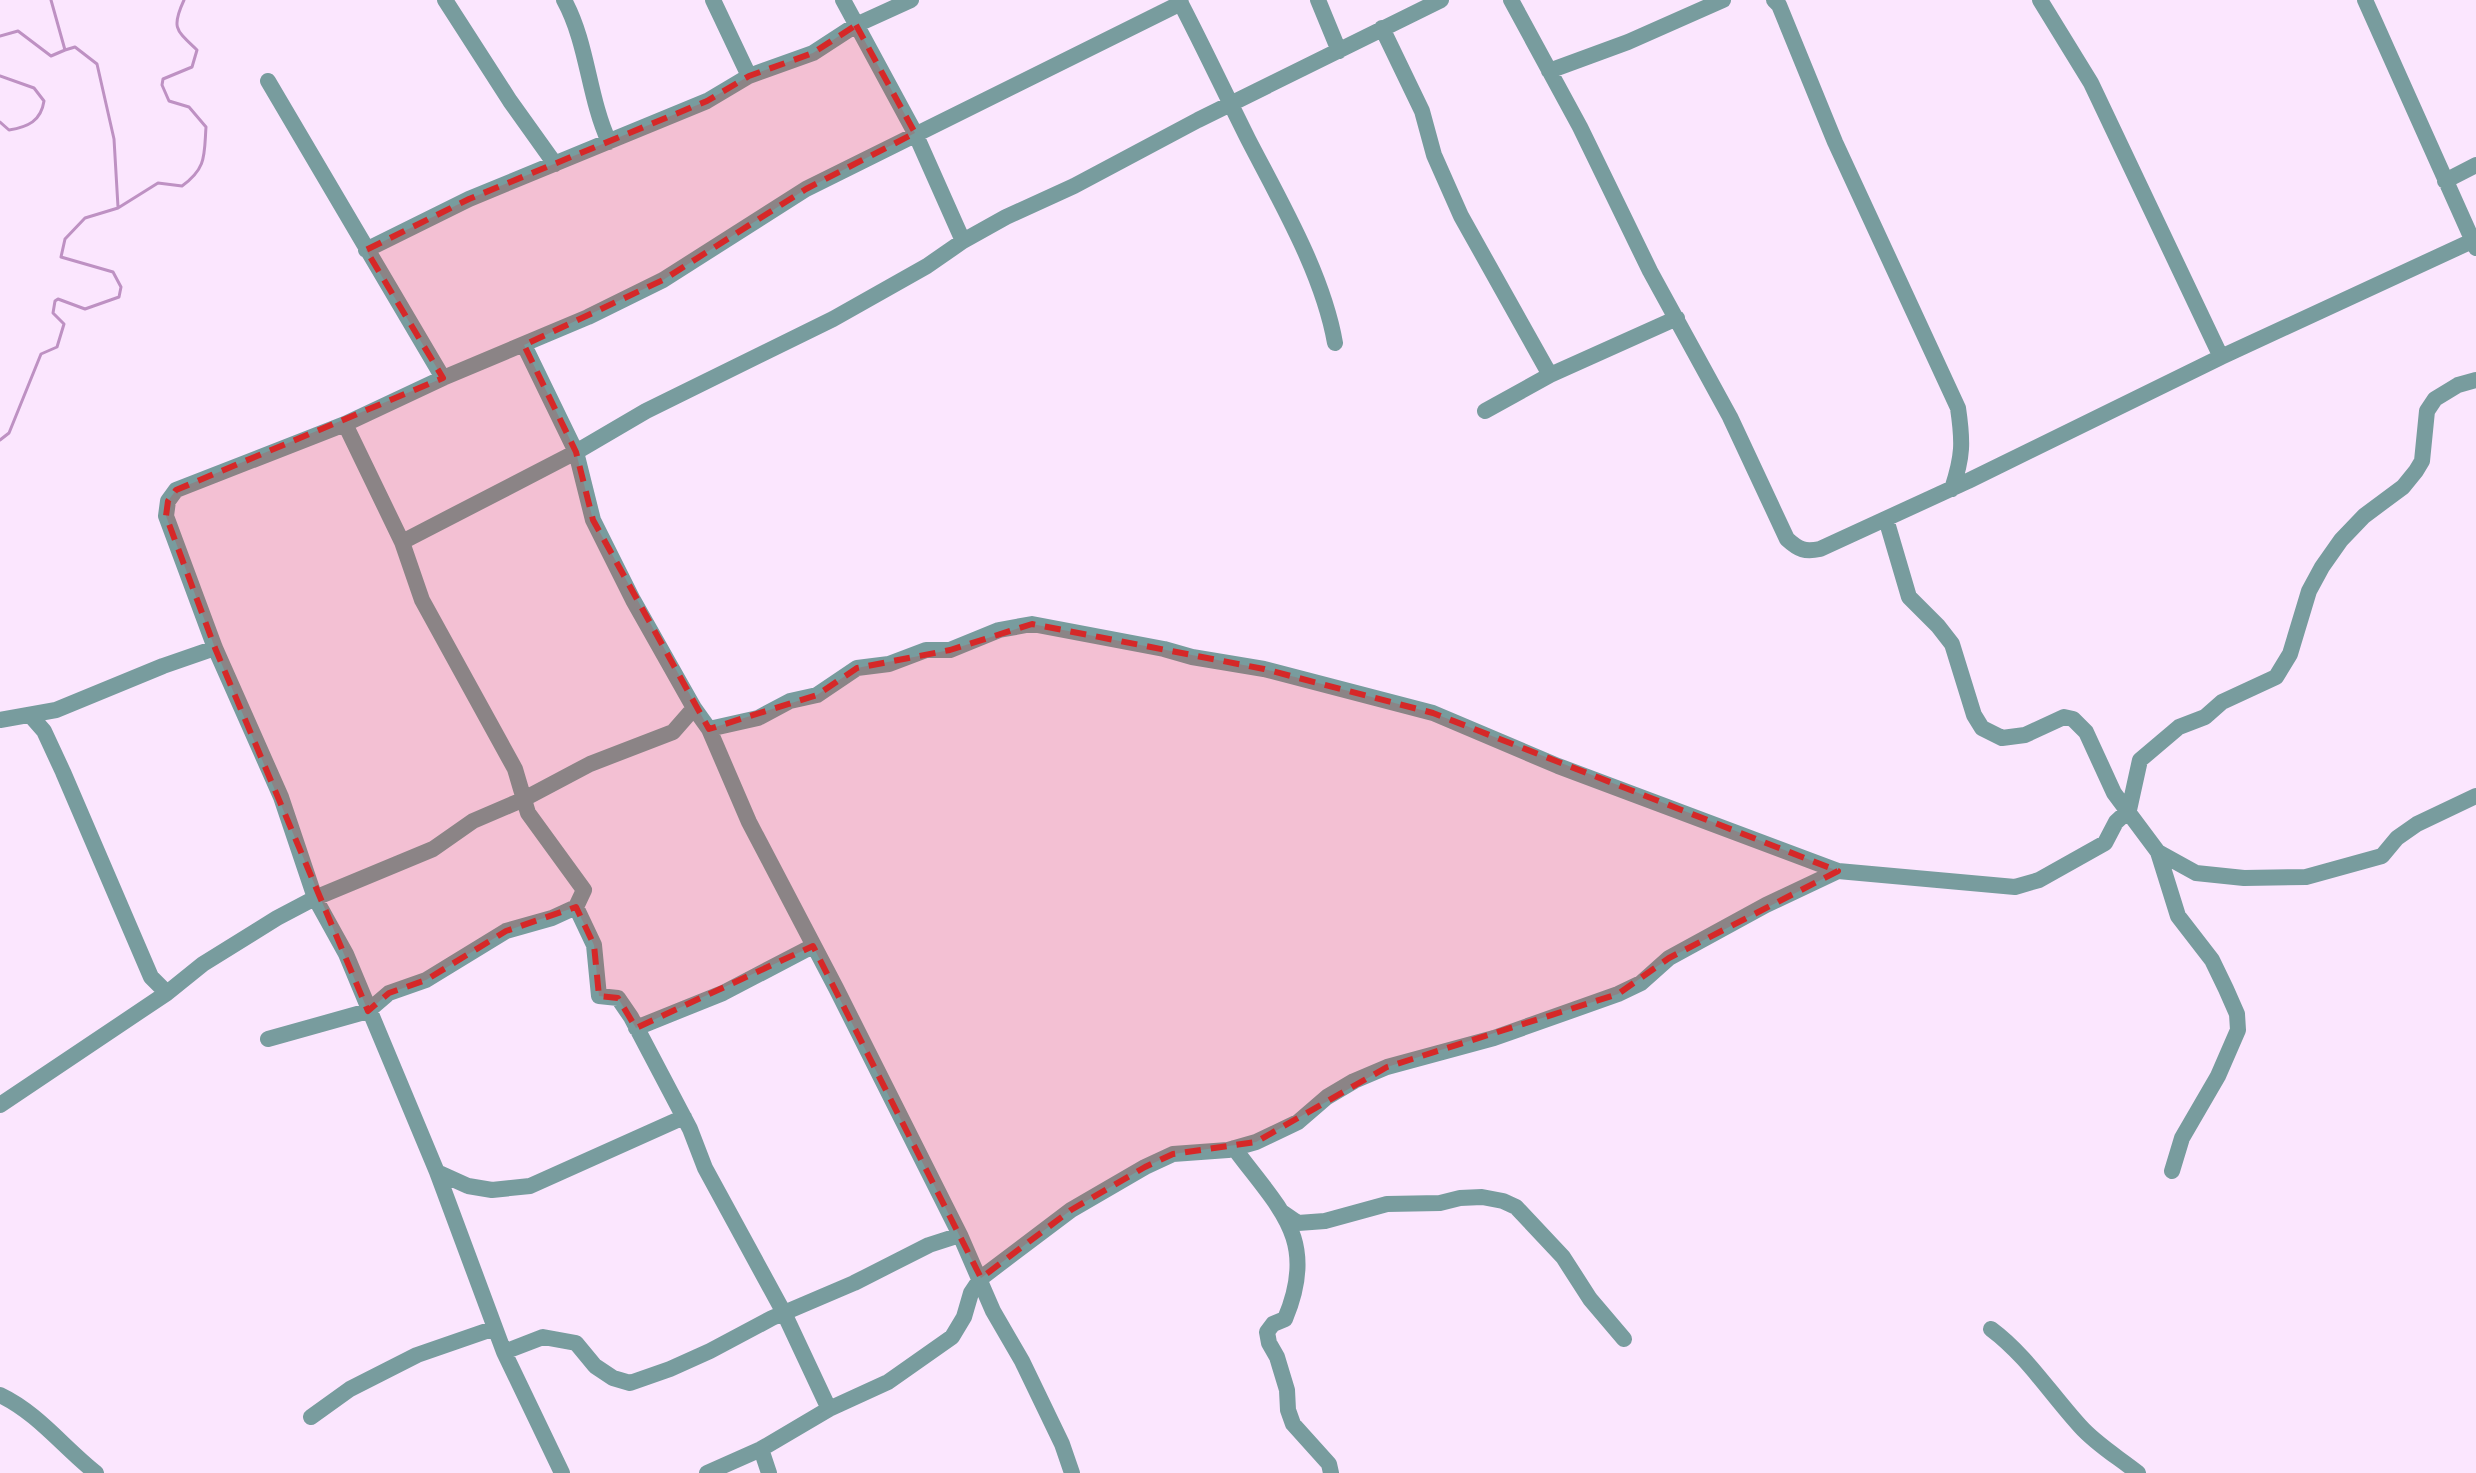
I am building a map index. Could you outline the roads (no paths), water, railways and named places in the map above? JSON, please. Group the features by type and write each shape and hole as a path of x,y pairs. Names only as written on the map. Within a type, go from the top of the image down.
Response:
{"street":[{"path":"445,0 517,112 555,164"},
{"path":"564,0 576,22 598,117 609,142"},
{"path":"713,0 749,76"},
{"path":"843,0 915,133 963,241"},
{"path":"366,250 469,199 707,101 749,76 813,53 856,25 911,0"},
{"path":"1318,0 1339,51"},
{"path":"402,542 576,452 660,404 833,319 1006,217 1074,186 1441,0"},
{"path":"1511,0 1650,271 1730,417 1787,539 1806,552 1820,549 1952,489 2221,357 2474,244 2365,0"},
{"path":"1549,71 1628,42 1723,0"},
{"path":"1774,0 1779,5 1835,142 1958,408 1964,444 1952,489"},
{"path":"2040,0 2091,83 2221,357"},
{"path":"562,1473 504,1352 437,1172 346,954 315,898 281,797 215,648 166,516 168,501 176,490 345,424 663,280 806,189 1180,2 1273,185 1331,322 1335,343"},
{"path":"1382,28 1422,111 1434,155 1461,216 1550,375"},
{"path":"268,81 443,378"},
{"path":"2445,181 2476,165"},
{"path":"1485,411 1550,375 1677,318"},
{"path":"524,345 576,452 593,520 633,600 709,729 749,822 960,1235 993,1311 1022,1361 1062,1444 1072,1473"},
{"path":"709,729 758,718 790,701 817,695 857,668 889,664 926,650 950,650 999,630 1032,624 1264,669 1433,713 1558,766 1838,871 2015,887 2048,876 2105,843 2116,822 2129,810 2140,760 2179,727 2205,717 2222,702 2276,677 2290,654 2309,591 2322,567 2341,540 2364,516 2403,487 2416,471 2423,452 2427,411 2435,399 2458,385 2476,380"},
{"path":"268,1039 368,1011 389,993 426,980 506,931 552,918 576,907 584,890 528,813 515,769 422,600 402,542 345,424"},
{"path":"1886,519 1909,597 1952,644 1974,715 1982,728 2002,738 2025,735 2064,717 2073,719 2086,732 2114,793 2158,852 2178,916 2212,960 2237,1014 2238,1030 2218,1076 2182,1138 2172,1171"},
{"path":"0,720 56,710 215,648"},
{"path":"0,1105 167,993 203,964 315,898 433,849 473,821 522,800 590,764 673,732 694,708"},
{"path":"30,715 44,731 63,772 151,977 167,993"},
{"path":"2158,852 2196,873 2244,878 2306,877 2382,856 2397,838 2417,824 2476,796"},
{"path":"707,1473 761,1449 829,1409 888,1382 952,1337 981,1278 1071,1210 1145,1167 1173,1154 1234,1148 1256,1142 1298,1122 1327,1097 1354,1081 1387,1067 1494,1038 1618,994 1641,983 1669,958 1766,905 1838,871"},
{"path":"576,907 594,945 599,996 618,998 636,1028 684,1117 705,1168 784,1313 829,1409"},
{"path":"636,1028 723,993 813,946"},
{"path":"437,1172 468,1186 492,1190 530,1186 684,1117"},
{"path":"1234,1148 1282,1212 1295,1244 1299,1273 1296,1293 1285,1319 1273,1324 1267,1332 1287,1390 1288,1410 1293,1424 1329,1464 1331,1473"},
{"path":"1282,1212 1298,1223 1325,1221 1387,1204 1440,1203 1482,1197 1503,1201 1516,1207 1563,1257 1590,1299 1624,1339"},
{"path":"504,1352 543,1337 576,1343 595,1366 613,1378 630,1383 683,1363 929,1245 960,1235"},
{"path":"311,1417 350,1389 417,1355 495,1328"},
{"path":"1991,1329 2012,1345 2082,1429 2138,1473"},
{"path":"4,1399 96,1473"},
{"path":"761,1449 769,1473"}],"waterway":[{"path":"0,36 18,31 51,56 65,50 51,0"},
{"path":"0,440 9,433 41,354 57,347 64,324 53,313 55,301 58,299 85,309 119,297 121,287 113,272 61,257 65,239 85,218 118,208 158,183 182,186 200,167 206,127 189,107 169,101 162,85 163,79 192,67 197,50 178,28 184,0"},
{"path":"65,50 75,47 97,64 114,139 118,207"},
{"path":"0,76 34,88 44,101 40,114 28,125 9,130 0,122"}]}
